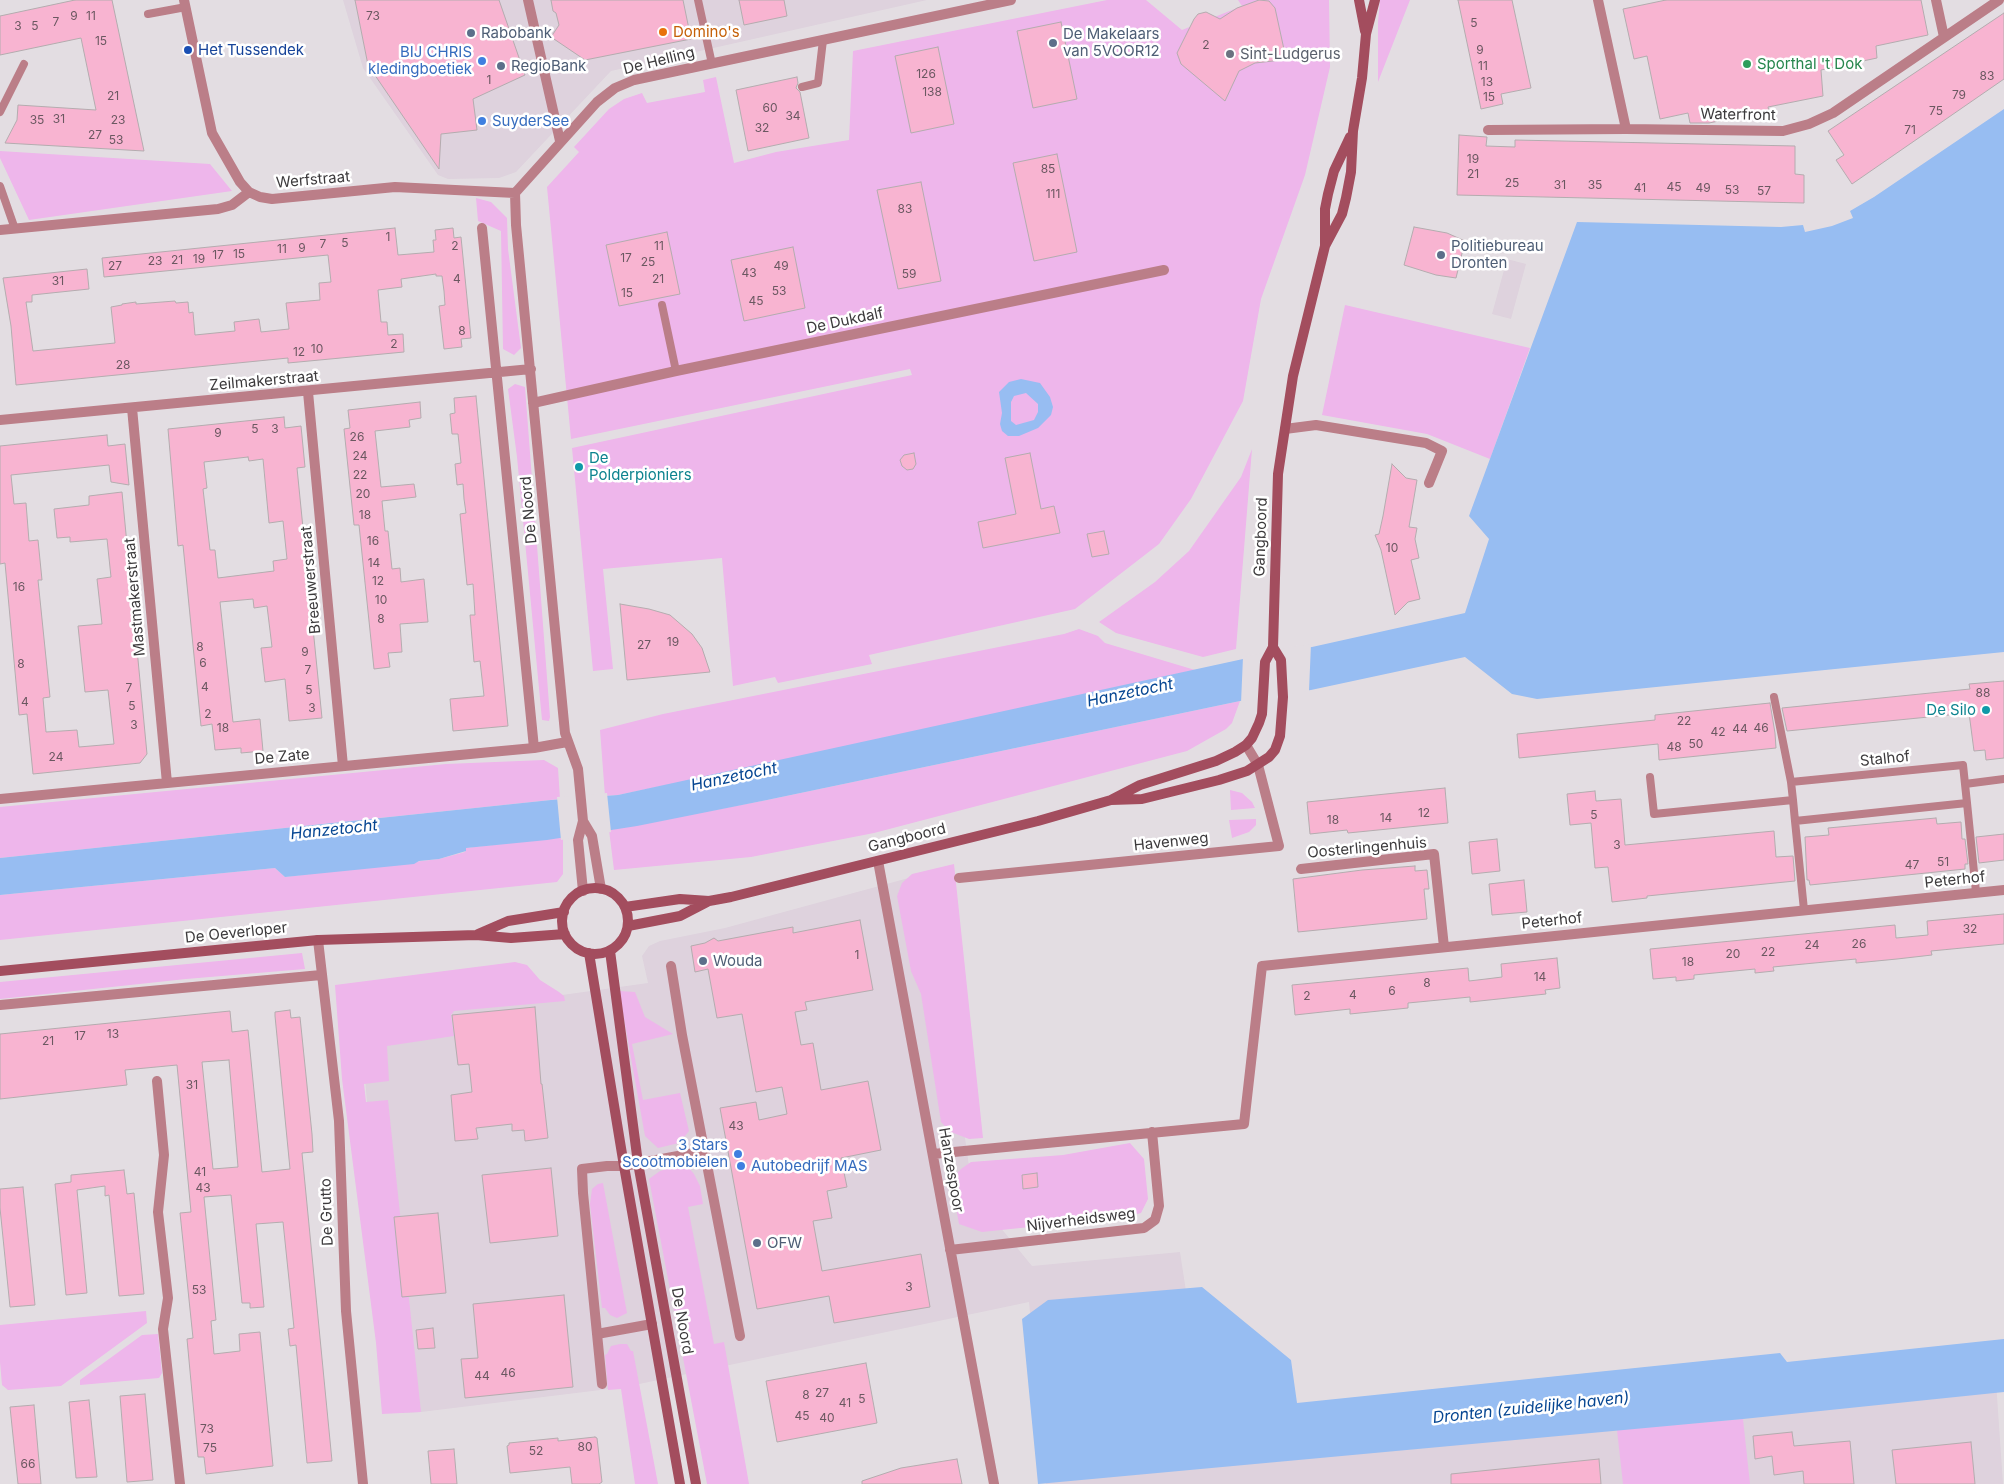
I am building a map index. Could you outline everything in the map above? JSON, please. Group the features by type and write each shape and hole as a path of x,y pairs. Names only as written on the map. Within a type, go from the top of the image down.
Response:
{"main road":[{"name":"Gangboord","path":"1359,0 1366,34"},
{"name":"Gangboord","path":"1325,246 1342,214 1346,198 1351,172 1353,131 1362,78 1366,34 1375,0"},
{"name":"Gangboord","path":"1111,800 1140,784 1216,761 1246,745 1252,738 1259,723 1265,662 1273,648 1278,474 1293,376 1325,246 1325,209 1328,194 1334,171 1353,131"},
{"name":"Gangboord","path":"628,926 680,916 709,901 878,861 1111,800 1142,799 1248,771 1258,766 1275,750 1282,724 1281,660 1273,648"},
{"path":"592,888 601,889 611,892 625,907 628,916 628,926 622,940 610,951 596,954 579,950 571,943 565,934 563,923 564,912 574,896 592,888"},
{"name":"Gangboord","path":"625,907 680,899 709,901"},
{"name":"De Oeverloper","path":"476,935 508,921 564,912"},
{"name":"De Oeverloper","path":"0,971 318,940 476,935 511,938 565,934"},
{"name":"De Noord","path":"610,951 638,1163 696,1484"},
{"name":"De Noord","path":"589,953 680,1484"}],"street":[{"path":"528,0 560,141"},
{"name":"De Helling","path":"515,193 597,102 615,88 634,80 1011,0"},
{"path":"1598,0 1626,128"},
{"path":"1936,0 1944,37"},
{"name":"Waterfront","path":"1488,130 1626,128 1783,131 1806,125 1833,113 1999,0"},
{"path":"0,230 218,209 232,205 249,192 240,182 212,133 185,4"},
{"name":"Werfstraat","path":"249,192 260,197 272,199 395,187 515,193"},
{"name":"De Noord","path":"515,193 516,225 567,742 578,769 583,821 578,840 583,891"},
{"name":"De Noord","path":"482,228 534,748"},
{"name":"De Dukdalf","path":"533,403 676,371 1164,270"},
{"name":"Zeilmakerstraat","path":"0,420 308,392 530,369"},
{"name":"Breeuwerstraat","path":"308,392 343,766"},
{"name":"Mastmakerstraat","path":"132,408 168,783"},
{"path":"1285,429 1316,425 1426,443 1442,451 1429,482"},
{"name":"De Zate","path":"0,799 534,748 567,742"},
{"name":"Havenweg","path":"959,878 1280,846 1258,766 1246,745"},
{"name":"De Noord","path":"583,821 592,836 601,889"},
{"name":"Oosterlingenhuis","path":"1301,869 1434,854 1444,947"},
{"name":"Hanzespoor","path":"878,861 994,1484"},
{"name":"Peterhof","path":"1152,1132 1244,1124 1262,966 2004,890"},
{"name":"De Grutto","path":"318,940 339,1121 346,1311 363,1484"},
{"path":"671,966 682,1034 740,1336"},
{"path":"0,1004 321,975"},
{"path":"157,1081 164,1155 158,1212 168,1298 164,1329 180,1484"},
{"path":"933,1154 1152,1132"},
{"name":"Nijverheidsweg","path":"950,1250 1144,1228 1155,1220 1159,1206 1152,1132"},
{"path":"602,1384 582,1169 624,1166 705,1151"},
{"name":"De Noord","path":"596,1334 652,1324"}],"lane":[{"path":"698,0 712,64"},
{"path":"148,14 185,4"},
{"path":"802,87 818,83 823,40"},
{"path":"0,112 24,64"},
{"path":"0,186 15,228"},
{"path":"662,305 676,371"},
{"path":"1774,696 1791,782 1804,910"},
{"name":"Stalhof","path":"1791,782 1963,765 1976,892"},
{"path":"1650,777 1654,814 1793,800"},
{"path":"1965,784 2004,779"},
{"path":"1795,821 1967,803"}],"shaded area":[{"name":"SuyderSee","path":"343,0 927,0 611,71 516,172 499,178 448,179 438,175 363,68"},
{"path":"1107,0 1146,0 1182,30 1242,6 1238,0 1329,0 1330,67 1305,175 1261,299 1243,401 1191,499 1159,544 1075,609 869,655 872,664 778,683 775,677 733,686 722,558 603,569 613,669 593,671 572,448 912,375 910,369 571,439 547,187 579,152 574,147 609,109 624,99 642,93 647,103 705,92 703,80 716,77 734,163 776,152 849,140 853,51"},
{"path":"1380,0 1410,0 1378,82 1378,22"},
{"path":"0,151 210,164 232,191 29,220 0,158"},
{"path":"476,198 491,202 507,218 508,249 521,348 514,355 503,349 501,231 478,221"},
{"path":"1507,259 1526,264 1511,319 1492,314"},
{"path":"1345,305 1530,348 1490,459 1427,434 1322,415"},
{"path":"515,384 525,387 549,721 542,720 517,457 508,389"},
{"path":"1252,449 1236,649 1203,657 1116,633 1099,622 1155,582 1189,551 1241,477"},
{"path":"1079,629 1098,636 1105,643 1195,670 705,777 605,796 600,730 663,714 1064,634"},
{"path":"1240,701 1232,723 1226,729 1187,751 874,833 751,857 614,870 609,830 767,800"},
{"path":"544,760 558,768 560,799 0,858 0,807 446,764"},
{"path":"1230,790 1242,793 1252,802 1255,808 1231,810"},
{"path":"1256,819 1256,825 1249,832 1232,838 1229,820"},
{"path":"563,837 563,874 557,882 0,940 0,895 275,868 285,877 439,859 465,852 466,848"},
{"path":"954,864 983,1138 969,1139 951,1132 941,1122 921,994 911,971 897,896 902,883 912,874"},
{"path":"927,873 973,1194 1032,1266 1180,1252 1211,1455 1995,1367 2003,1484 1046,1484 1029,1302 625,1387 421,1412 398,1413 375,1203 361,1027 512,981 555,996 648,983 642,956 649,946 660,941 725,928"},
{"path":"302,953 305,969 186,979 0,999 0,982"},
{"path":"515,962 527,965 540,980 564,996 565,1001 454,1011 451,1015 454,1036 387,1046 389,1081 364,1084 366,1102 388,1100 421,1412 382,1414 376,1343 342,1079 335,985"},
{"path":"619,991 635,992 645,1017 673,1034 632,1044 643,1100 680,1093 689,1131 679,1143 658,1148 645,1136"},
{"path":"1130,1143 1144,1159 1148,1199 1141,1213 1126,1217 982,1232 959,1224 951,1180 971,1162 1063,1155"},
{"path":"673,1167 688,1167 700,1186 703,1204 688,1207 714,1344 724,1342 749,1484 707,1484 649,1179 660,1171"},
{"path":"603,1183 627,1313 617,1318 610,1315 605,1308 602,1308 590,1204 592,1189 598,1184"},
{"path":"146,1311 147,1323 61,1386 8,1390 2,1385 0,1325"},
{"path":"158,1334 162,1373 159,1378 80,1385 80,1380 142,1335"},
{"path":"627,1344 631,1351 633,1351 658,1484 635,1484 621,1389 608,1390 605,1355 611,1346"},
{"path":"1743,1419 1750,1484 1623,1484 1617,1430"}],"water":[{"name":"Hanzetocht","path":"2004,109 2004,652 1537,699 1512,694 1465,657 1311,690 1240,701 637,826 547,840 466,848 466,851 439,859 419,861 414,864 285,877 275,868 0,895 0,858 551,800 618,795 1289,649 1312,647 1465,613 1489,539 1469,516 1577,222 1781,227 1803,225 1805,232 1832,226 1853,218 1850,211 1874,197"},
{"path":"1021,379 1040,383 1050,397 1053,407 1051,415 1038,428 1019,436 1008,436 1002,431 1000,424 1002,413 999,392 1009,382","holes":["1026,393 1038,404 1038,412 1034,420 1016,425 1011,421 1011,402 1014,396"]},
{"name":"Dronten (zuidelijke haven)","path":"1202,1287 1291,1360 1297,1403 1780,1353 1787,1362 2004,1339 2004,1392 1743,1419 1038,1484 1022,1319 1048,1300"}],"pier":[{"path":"1311,644 1309,691 1241,703 1243,657"},
{"path":"607,793 611,832 561,840 557,797"}],"building":[{"path":"75,0 112,0 144,151 5,143 17,120 18,105 96,110 81,38 0,55 0,16"},
{"path":"355,0 499,0 525,75 473,99 477,130 441,134 439,169 368,65"},
{"path":"551,0 683,0 691,39 585,60 551,37 559,25"},
{"path":"739,0 784,0 787,16 744,25"},
{"name":"Sint-Ludgerus","path":"1259,0 1269,1 1275,8 1285,54 1282,54 1282,60 1255,63 1239,71 1225,101 1181,64 1177,53 1198,14 1206,12 1220,19 1237,8"},
{"path":"1458,0 1512,0 1531,88 1501,94 1503,104 1481,109"},
{"name":"Sporthal 't Dok","path":"1666,0 1921,0 1928,35 1876,46 1877,58 1821,70 1823,96 1768,107 1769,111 1709,123 1690,123 1688,113 1660,119 1647,56 1634,59 1623,9"},
{"path":"2004,13 2004,79 1852,184 1836,160 1844,155 1828,131"},
{"path":"1061,22 1077,99 1033,108 1017,31"},
{"path":"938,47 954,124 911,133 895,56"},
{"path":"797,77 798,83 796,88 800,92 809,138 748,151 736,90"},
{"path":"1459,135 1487,137 1486,146 1515,147 1515,140 1795,146 1795,174 1804,175 1804,203 1457,195"},
{"path":"1057,154 1077,252 1034,261 1013,163"},
{"path":"921,182 941,281 898,289 877,190"},
{"path":"1414,227 1447,233 1465,241 1456,278 1436,275 1404,265"},
{"path":"395,228 398,255 434,252 433,240 436,240 435,230 453,228 454,238 461,237 471,338 461,339 462,347 444,349 439,306 445,305 444,291 442,276 436,276 436,274 401,279 402,287 378,290 381,322 387,322 388,335 403,334 404,352 288,363 288,358 16,385 11,326 3,278 87,269 89,289 32,295 32,302 26,302 33,351 115,343 111,307 136,302 136,304 188,302 189,313 193,312 195,335 235,331 234,322 259,319 261,332 289,329 286,303 320,300 319,283 331,282 328,255 104,277 102,258"},
{"path":"667,232 680,294 619,306 606,245"},
{"path":"793,247 805,308 744,321 731,260"},
{"path":"476,396 508,726 453,731 450,699 484,696 480,661 474,662 470,615 475,615 473,584 467,585 460,514 466,513 463,484 457,485 455,464 461,463 458,434 452,434 450,414 455,413 454,398"},
{"path":"420,402 421,418 409,420 410,427 375,431 381,487 414,484 416,497 382,501 385,531 388,531 392,569 400,568 401,582 424,579 428,622 400,624 402,652 388,653 390,667 374,669 359,525 354,525 344,429 350,428 348,410"},
{"path":"284,417 285,428 301,426 305,467 297,468 322,718 289,721 285,679 265,682 261,648 272,647 267,606 254,608 253,599 220,602 233,722 260,719 263,751 241,753 241,748 215,750 212,724 201,726 183,545 178,546 168,429","holes":["248,457 249,461 263,459 269,523 283,521 287,559 273,561 274,571 218,578 215,550 210,550 203,489 207,488 204,462"]},
{"path":"107,435 108,446 125,444 129,485 111,482 109,465 11,475 14,504 26,503 29,541 38,540 42,580 38,580 50,697 43,698 46,732 77,730 79,747 114,744 108,690 85,692 78,626 102,624 97,579 111,577 107,539 70,542 70,537 57,538 54,509 89,505 89,496 122,492 147,754 140,763 33,774 27,714 19,715 5,563 0,564 0,446"},
{"path":"914,453 916,464 913,469 907,470 902,466 900,460 904,455"},
{"path":"1030,453 1041,509 1054,506 1060,533 983,548 978,522 1016,514 1005,458"},
{"path":"1392,464 1406,478 1417,480 1409,527 1417,528 1415,539 1419,558 1411,560 1420,599 1408,602 1395,615 1381,550 1375,535 1379,534"},
{"path":"1104,531 1109,554 1092,557 1087,534"},
{"path":"620,604 670,615 692,634 702,648 710,672 627,680"},
{"path":"2004,681 2004,758 1986,760 1985,750 1974,751 1969,713 1787,731 1782,708 1970,689 1969,684"},
{"path":"1770,703 1776,748 1659,760 1658,744 1519,758 1517,734 1655,720 1655,715"},
{"path":"1445,788 1448,823 1348,833 1347,830 1310,834 1307,802"},
{"path":"1595,791 1596,801 1621,799 1625,845 1774,831 1776,857 1793,856 1795,881 1647,896 1647,898 1612,902 1608,867 1595,868 1591,823 1570,825 1567,794"},
{"path":"1936,818 1937,824 1961,822 1962,839 1965,839 1968,864 1965,864 1965,869 1810,885 1809,880 1807,880 1805,837 1829,835 1828,828"},
{"path":"2004,834 2004,860 1979,863 1976,837"},
{"path":"1497,839 1500,871 1472,874 1469,842"},
{"path":"1415,866 1415,871 1427,870 1429,889 1424,889 1427,919 1298,932 1293,879 1362,870"},
{"path":"1524,880 1527,912 1492,915 1489,884"},
{"path":"2004,914 2004,944 1931,951 1932,955 1897,959 1856,963 1856,959 1773,967 1774,971 1755,973 1755,969 1694,975 1694,979 1676,981 1676,977 1653,979 1650,949 1895,925 1896,938 1928,935 1927,921"},
{"path":"860,920 873,990 805,1002 807,1010 795,1012 801,1045 813,1043 821,1090 868,1081 881,1150 841,1158 847,1187 827,1191 832,1218 813,1221 822,1271 921,1254 930,1307 834,1323 829,1296 757,1309 720,1108 756,1102 759,1120 787,1114 782,1087 756,1092 742,1014 717,1018 708,969 695,972 691,946 705,943 714,938 718,941 793,927 793,933"},
{"path":"1557,958 1560,988 1545,990 1546,994 1470,1002 1470,997 1408,1003 1408,1008 1350,1014 1350,1009 1295,1015 1292,985 1468,968 1469,981 1502,977 1501,964"},
{"path":"535,1007 541,1084 548,1138 525,1141 524,1130 512,1131 512,1124 476,1128 478,1139 455,1141 451,1095 472,1092 469,1064 458,1065 452,1015"},
{"path":"290,1010 291,1018 300,1017 313,1152 302,1153 332,1461 307,1463 296,1345 290,1346 288,1329 294,1328 283,1222 256,1224 264,1307 250,1308 250,1303 242,1303 231,1195 204,1197 216,1320 211,1321 214,1354 240,1351 239,1334 260,1332 273,1466 206,1474 204,1457 198,1457 187,1339 193,1338 180,1213 191,1212 177,1065 125,1070 127,1085 0,1099 0,1034 230,1011 232,1032 248,1030 262,1172 290,1169 275,1012","holes":["229,1060 238,1167 213,1169 202,1062"]},
{"path":"551,1168 558,1236 490,1243 482,1175"},
{"path":"124,1170 127,1194 134,1193 144,1294 119,1296 109,1195 105,1196 105,1186 77,1190 87,1293 66,1295 55,1184 71,1182 71,1175"},
{"path":"1037,1173 1038,1187 1023,1189 1022,1175"},
{"path":"23,1187 35,1305 10,1307 0,1208 0,1189"},
{"path":"438,1213 446,1293 402,1297 394,1217"},
{"path":"564,1295 573,1387 465,1398 461,1359 478,1358 473,1304"},
{"path":"433,1328 435,1348 418,1349 416,1330"},
{"path":"866,1363 877,1423 777,1442 766,1381"},
{"path":"145,1394 153,1480 127,1482 120,1396"},
{"path":"89,1400 97,1477 76,1478 69,1402"},
{"path":"34,1405 41,1484 18,1484 10,1407"},
{"path":"1792,1432 1794,1446 1850,1441 1854,1484 1804,1484 1803,1471 1774,1475 1772,1456 1755,1459 1753,1436"},
{"path":"558,1438 558,1441 597,1438 602,1482 599,1484 572,1484 570,1467 510,1473 507,1446 509,1443"},
{"path":"1971,1442 1975,1484 1896,1484 1892,1450"},
{"path":"454,1449 457,1484 431,1484 428,1451"},
{"path":"957,1459 962,1484 862,1484 862,1481 901,1468"},
{"path":"1599,1459 1601,1484 1451,1484 1451,1474"}],"place":[{"name":"Domino's","path":"663,32"},
{"name":"Rabobank","path":"471,33"},
{"name":"De Makelaars van 5VOOR12","path":"1053,43"},
{"name":"Het Tussendek","path":"188,50"},
{"name":"Sint-Ludgerus","path":"1230,54"},
{"name":"BIJ CHRIS kledingboetiek","path":"482,61"},
{"name":"Sporthal 't Dok","path":"1747,64"},
{"name":"RegioBank","path":"501,66"},
{"name":"SuyderSee","path":"482,121"},
{"name":"Politiebureau Dronten","path":"1441,255"},
{"name":"De Polderpioniers","path":"579,467"},
{"name":"De Silo","path":"1986,710"},
{"name":"Wouda","path":"703,961"},
{"name":"3 Stars Scootmobielen","path":"738,1154"},
{"name":"Autobedrijf MAS","path":"741,1166"},
{"name":"OFW","path":"757,1243"}]}
